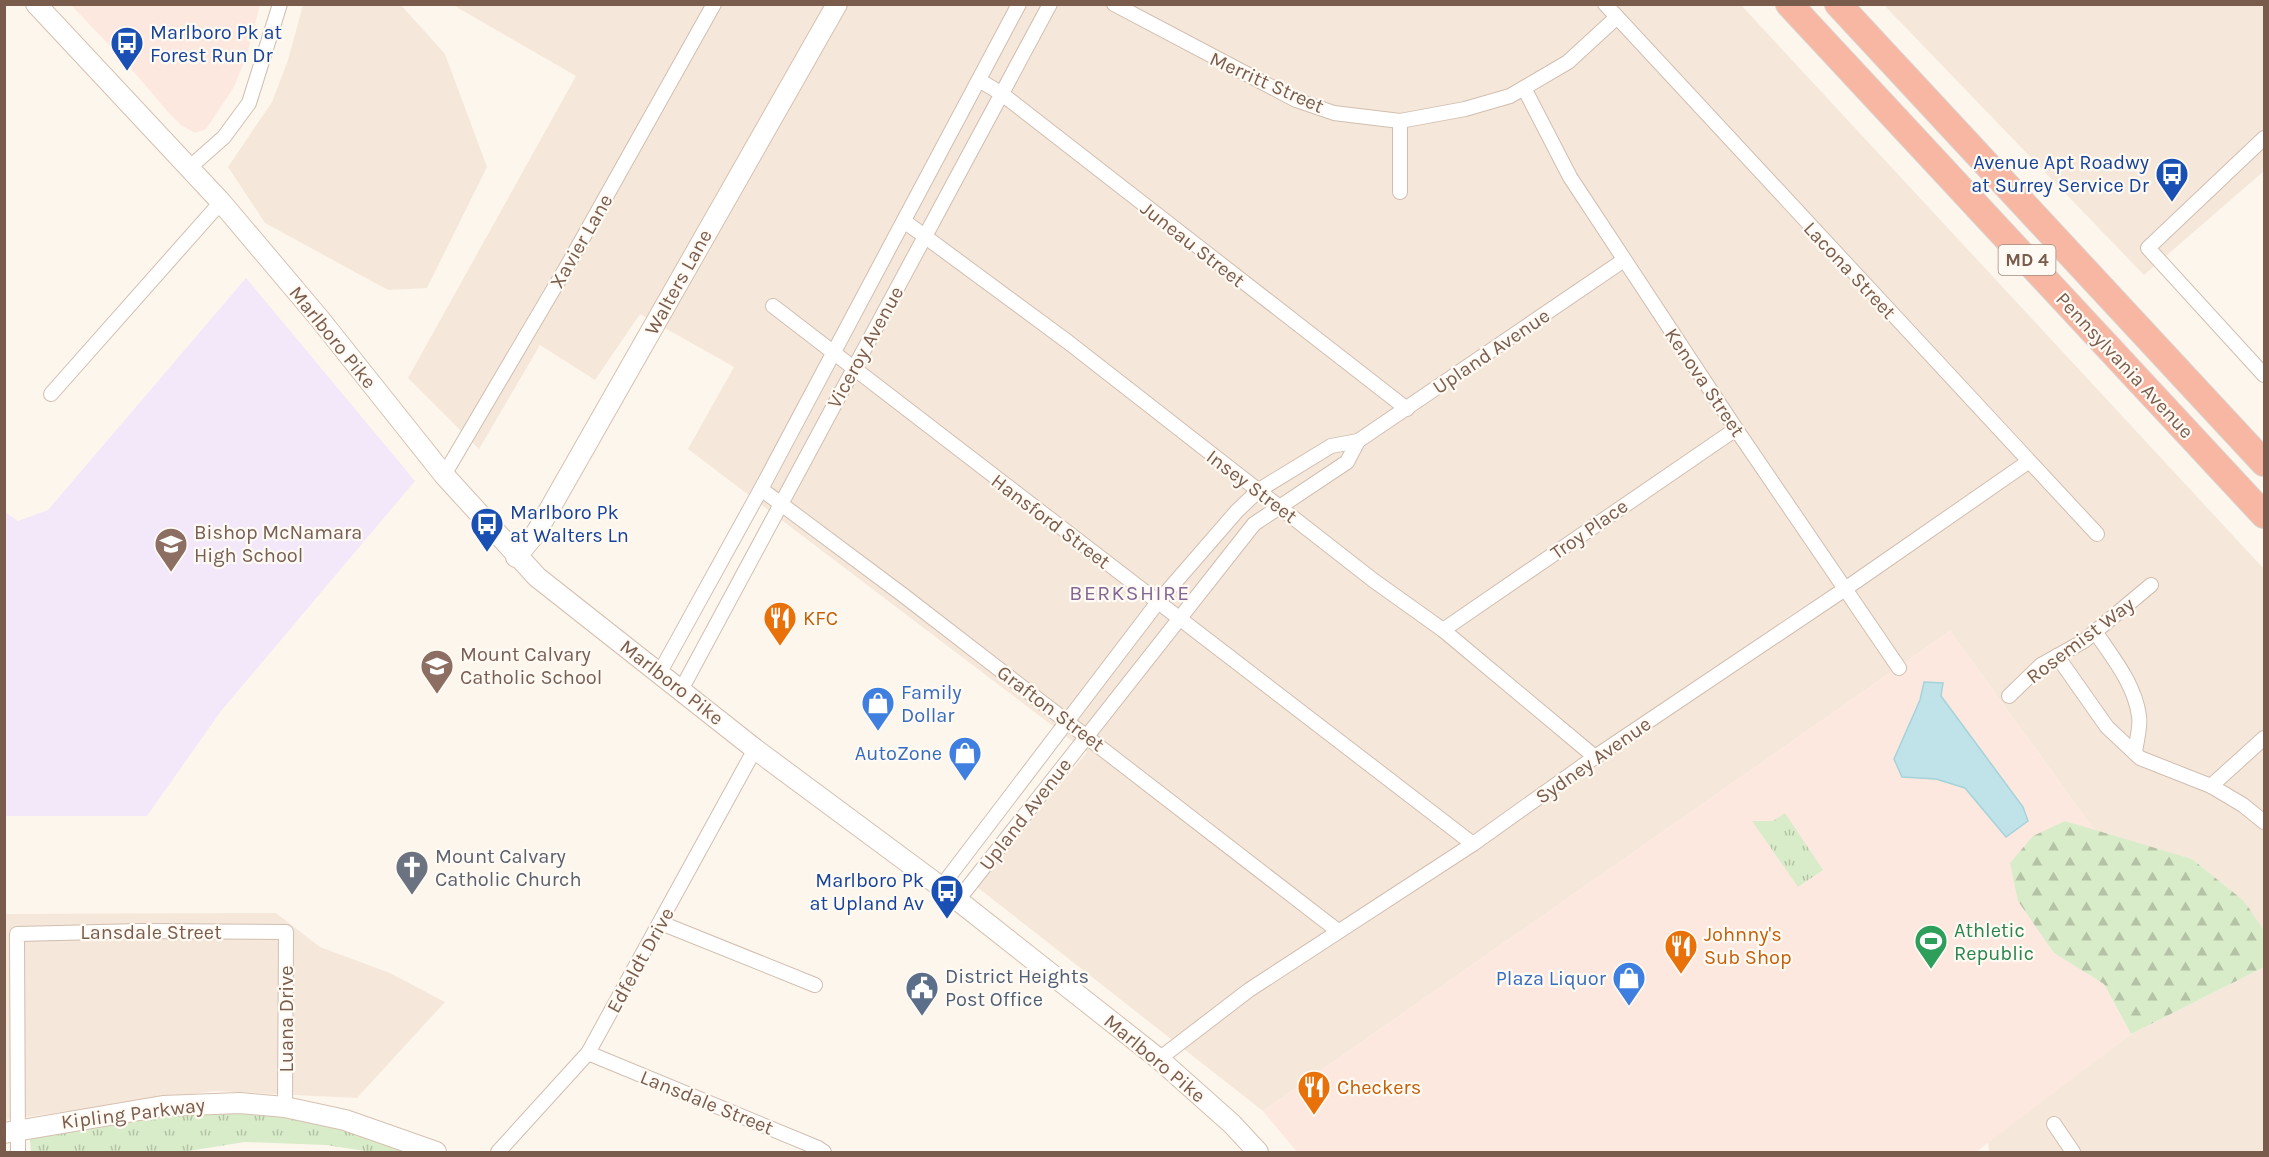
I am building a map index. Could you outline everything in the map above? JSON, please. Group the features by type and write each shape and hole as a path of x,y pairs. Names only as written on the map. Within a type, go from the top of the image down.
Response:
{"highway":[{"name":"Pennsylvania Avenue","path":"1789,4 2265,515"},
{"name":"Pennsylvania Avenue","path":"1838,4 2265,463"}],"main road":[{"name":"Marlboro Pike","path":"36,4 220,202 320,318 444,475 516,557 537,577 755,749 958,900 1159,1059 1232,1124 1258,1152"},
{"name":"Walters Lane","path":"516,557 536,533 837,4"},
{"name":"Kipling Parkway","path":"11,1130 163,1106 240,1103 285,1107 364,1125 436,1152"}],"street":[{"path":"189,168 228,132 249,103 280,4"},
{"name":"Xavier Lane","path":"444,475 566,268 714,4"},
{"name":"Viceroy Avenue","path":"660,672 761,489 1019,4"},
{"name":"Viceroy Avenue","path":"681,690 1050,4"},
{"name":"Merritt Street","path":"1114,4 1296,100 1334,112 1400,121 1483,105 1524,88 1568,62 1617,17"},
{"name":"Lacona Street","path":"1605,4 2097,534"},
{"name":"Juneau Street","path":"979,80 1002,94 1407,409"},
{"name":"Kenova Street","path":"1524,88 1552,146 1624,260 1899,668"},
{"path":"1400,121 1400,192"},
{"path":"2265,138 2148,248 2265,375"},
{"path":"51,394 220,202"},
{"name":"Insey Street","path":"904,221 1282,507 1373,580 1443,630 1595,757"},
{"name":"Upland Avenue","path":"941,887 1158,602 1237,510 1259,490 1331,446 1358,441 1624,260"},
{"name":"Hansford Street","path":"773,306 852,369 1473,844"},
{"name":"Troy Place","path":"1443,630 1736,429"},
{"name":"Upland Avenue","path":"958,900 1254,524 1347,462 1358,441"},
{"name":"Sydney Avenue","path":"1159,1059 1249,990 1473,844 1595,757 1845,589 2028,462"},
{"name":"Grafton Street","path":"761,489 1086,735 1338,931"},
{"name":"Rosemist Way","path":"2009,696 2034,670 2096,633 2151,585"},
{"path":"2096,633 2120,667 2137,706 2140,721 2134,753"},
{"path":"2057,656 2107,727 2134,753 2149,764 2211,786 2265,822"},
{"path":"2211,786 2265,738"},
{"name":"Edfeldt Drive","path":"498,1152 588,1053 755,749"},
{"path":"661,923 815,985"},
{"name":"Lansdale Street","path":"11,1130 17,934 141,931 286,932"},
{"name":"Luana Drive","path":"285,1107 286,932"},
{"name":"Lansdale Street","path":"588,1053 824,1152"},
{"path":"2054,1124 2073,1152"},
{"path":"11,1130 18,1152"}],"shaded area":[{"path":"400,4 445,54 487,167 427,288 388,290 265,223 228,167 272,102 288,60 303,5"},
{"path":"71,5 260,5 247,55 234,87 206,129 195,133 181,125 168,112 128,65"},
{"path":"453,5 1741,5 2264,569 2264,930 2244,901 2192,859 2095,831 1950,631 1263,1111 977,887 1087,752 688,449 734,367 640,314 595,380 540,345 479,449 408,378 576,76"},
{"path":"1884,5 2264,5 2264,171 2144,275"},
{"name":"Bishop McNamara High School","path":"246,278 415,481 221,711 147,816 5,816 5,512 18,521 48,510"},
{"path":"1950,631 2095,831 2065,821 2054,953 2104,984 2131,1034 1976,1152 1297,1152 1263,1111"},
{"path":"276,913 320,947 390,973 445,1002 357,1098 214,1091 5,1120 5,914"},
{"path":"2264,967 2264,1152 1989,1152 1988,1141 2131,1034"}],"green space":[{"path":"1785,813 1823,870 1798,887 1752,821 1773,821"},
{"path":"2065,821 2192,859 2244,901 2264,930 2264,967 2131,1034 2104,984 2054,953 2018,901 2010,863 2033,836"},
{"path":"224,1108 334,1120 424,1152 371,1152 326,1145 245,1142 182,1152 31,1152 30,1140 36,1134 95,1122"}],"water":[{"path":"1924,682 1943,683 1941,696 2023,807 2028,821 2006,837 1965,788 1936,779 1902,777 1894,759 1920,700"}],"place":[{"name":"Marlboro Pk at Forest Run Dr","path":"127,72"},
{"name":"Avenue Apt Roadwy at Surrey Service Dr","path":"2172,203"},
{"name":"Marlboro Pk at Walters Ln","path":"487,553"},
{"name":"Bishop McNamara High School","path":"171,573"},
{"name":"KFC","path":"780,647"},
{"name":"Mount Calvary Catholic School","path":"437,695"},
{"name":"Family Dollar","path":"878,732"},
{"name":"AutoZone","path":"965,782"},
{"name":"Mount Calvary Catholic Church","path":"412,896"},
{"name":"Marlboro Pk at Upland Av","path":"947,920"},
{"name":"Athletic Republic","path":"1931,970"},
{"name":"Johnny's Sub Shop","path":"1681,975"},
{"name":"Plaza Liquor","path":"1629,1007"},
{"name":"District Heights Post Office","path":"922,1017"},
{"name":"Checkers","path":"1314,1116"}],"district":[{"name":"BERKSHIRE","path":"1130,593"}]}
